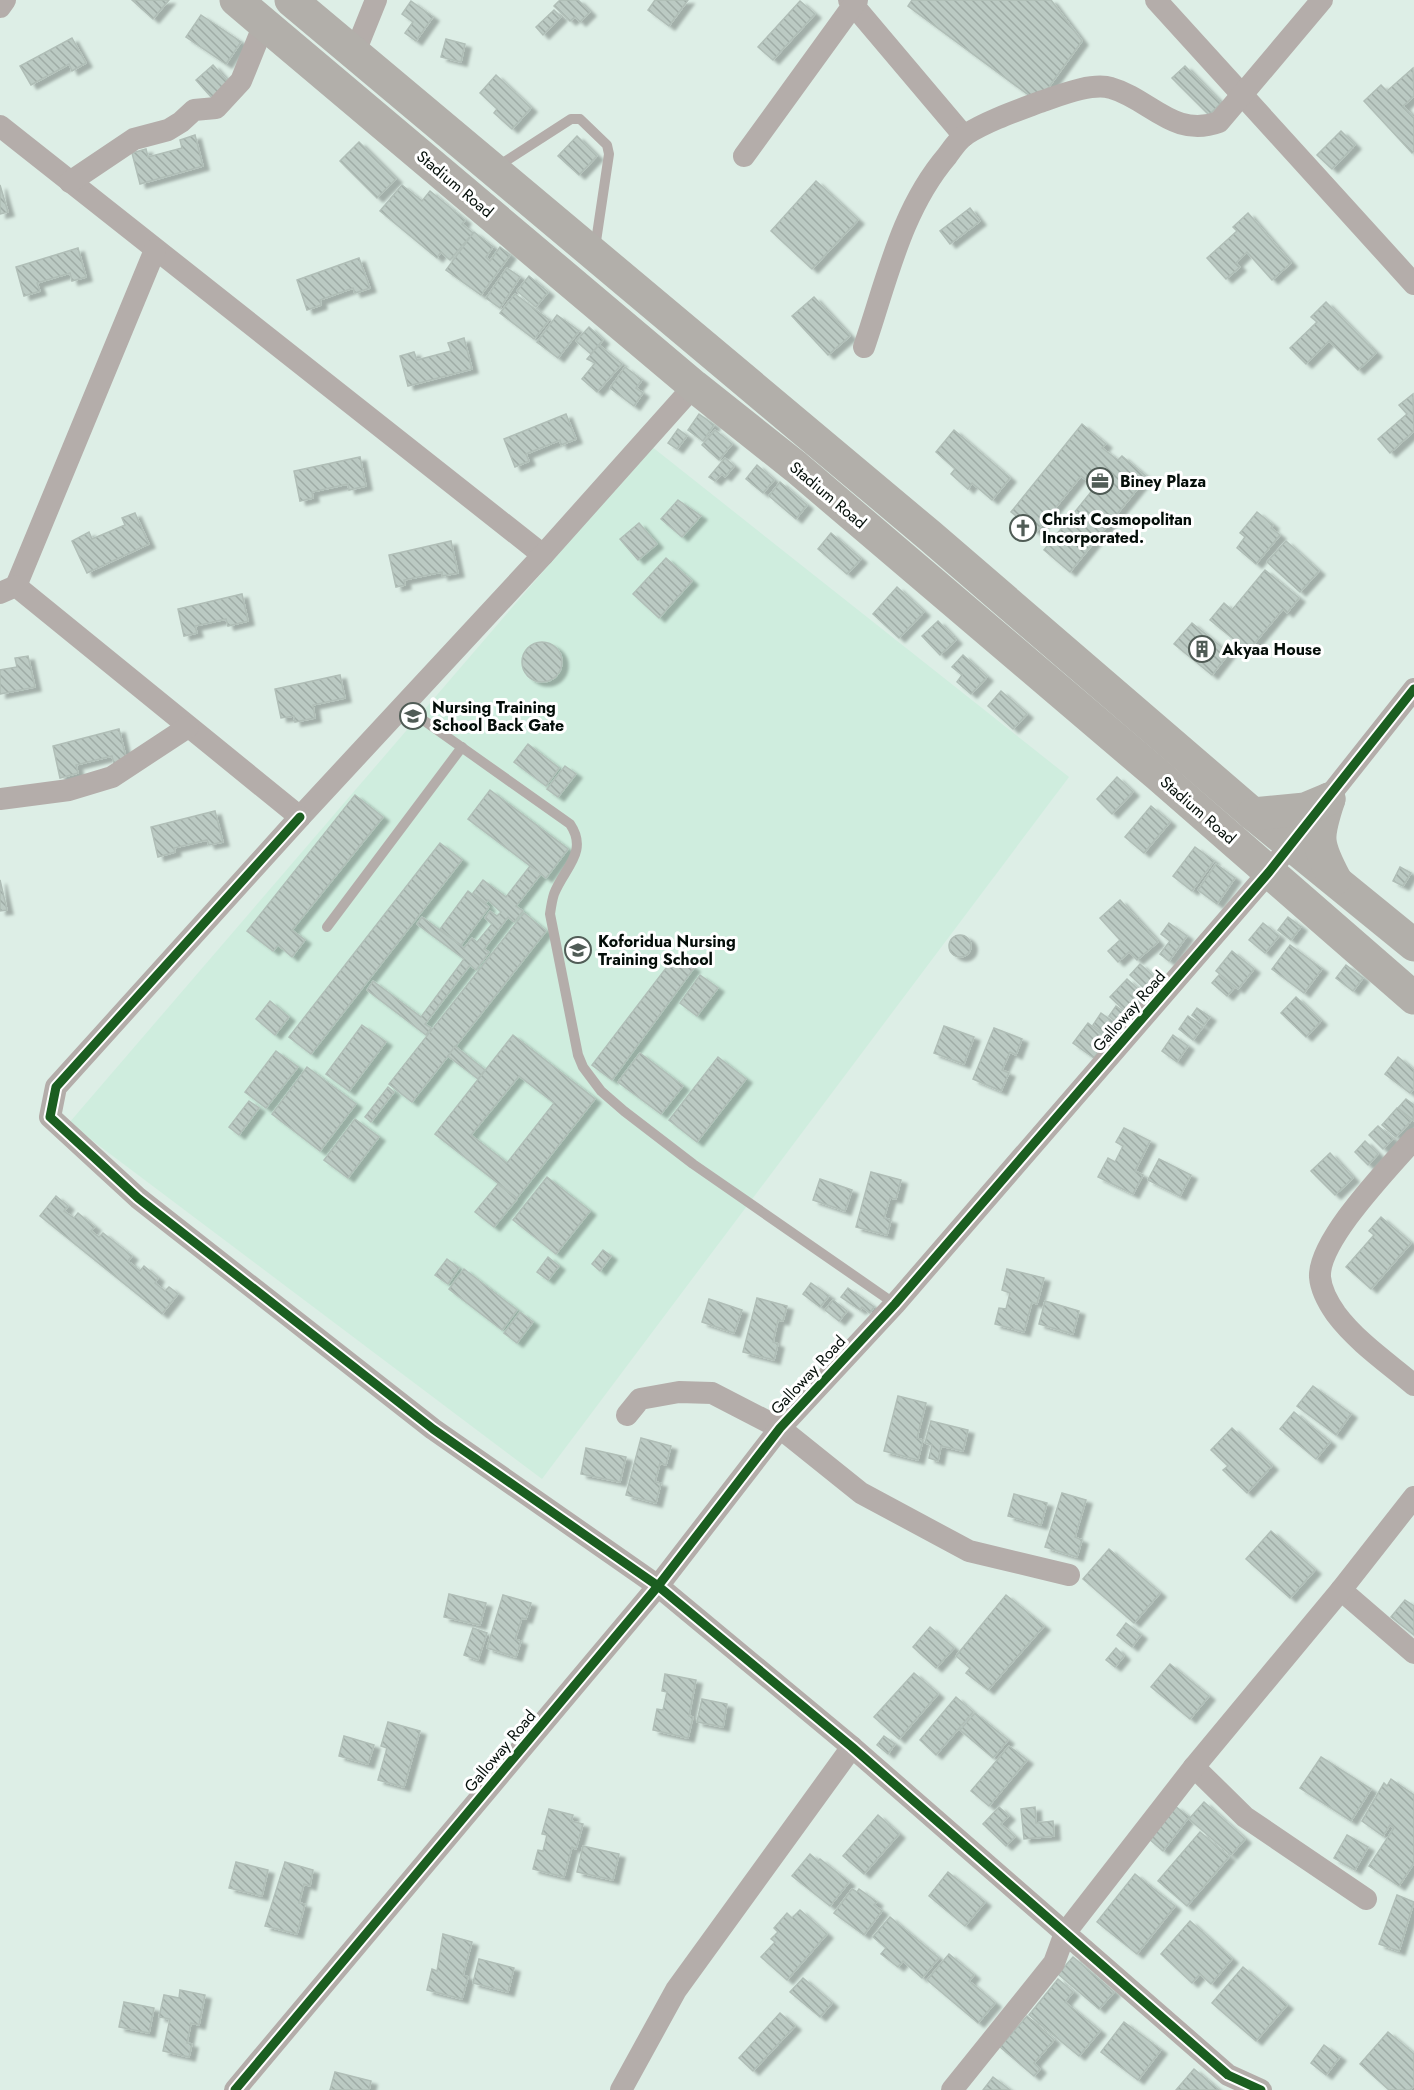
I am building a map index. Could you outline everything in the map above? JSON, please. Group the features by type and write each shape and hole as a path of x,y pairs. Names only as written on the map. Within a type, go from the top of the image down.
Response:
{"main road":[{"name":"Stadium Road","path":"291,0 973,572 1253,814 1414,945"},
{"name":"Stadium Road","path":"258,11 694,386 796,467 1414,998"},
{"path":"1253,814 1305,809 1329,799"},
{"path":"1329,799 1321,824 1320,846 1339,885"}],"street":[{"path":"0,7 5,0"},
{"path":"355,52 376,0"},
{"path":"1156,0 1414,284"},
{"path":"864,346 902,227 935,170 964,136 1017,111 1071,91 1109,87 1133,97 1171,121 1204,128 1219,122 1322,0"},
{"path":"744,156 853,1 964,136"},
{"path":"70,182 134,139 168,130 194,110 216,108 241,81 258,11"},
{"path":"0,126 543,555"},
{"path":"155,250 8,590 188,727 300,817"},
{"path":"694,386 543,555 402,705 56,1087 50,1117 138,1198 433,1429 658,1586 852,1747 1228,2075 1261,2090"},
{"name":"Galloway Road","path":"235,2090 658,1586 780,1428 895,1304 1269,872 1414,689"},
{"path":"0,799 69,790 112,777 188,727"},
{"path":"1414,1139 1347,1218 1325,1253 1320,1276 1326,1297 1336,1315 1355,1335 1414,1385"},
{"path":"627,1415 640,1399 679,1392 712,1393 780,1428 861,1493 969,1551 1069,1575"},
{"path":"952,2090 1054,1962 1065,1933 1194,1767 1341,1590 1414,1497"},
{"path":"1341,1590 1414,1653"},
{"path":"621,2090 676,1990 852,1747"},
{"path":"1194,1767 1245,1817 1366,1899"}],"lane":[{"path":"493,169 571,119 580,119 608,144 609,154 594,255"},
{"path":"402,705 570,824 577,835 578,849 554,895 550,914 578,1055 583,1067 601,1091 693,1164 895,1304"},
{"path":"327,927 462,747"}],"shaded area":[{"name":"Koforidua Nursing Training School","path":"651,446 1069,777 542,1479 69,1123"}],"building":[{"path":"132,0 169,0 153,19"},
{"path":"560,0 578,0 590,12 580,22 575,17 570,21 554,6"},
{"path":"655,0 688,0 669,26 648,10"},
{"path":"912,0 1051,0 1082,41 1038,102 908,6"},
{"path":"411,1 433,17 416,41 405,33 413,22 402,14"},
{"path":"800,1 815,14 773,60 758,47"},
{"path":"554,10 561,17 543,35 536,27"},
{"path":"201,15 241,42 226,64 186,37"},
{"path":"72,38 86,63 72,71 69,64 31,85 20,66"},
{"path":"446,39 465,44 461,62 441,57"},
{"path":"213,65 229,83 212,98 196,80"},
{"path":"1185,66 1221,103 1209,115 1172,78"},
{"path":"1413,68 1414,96 1403,106 1414,118 1414,151 1412,153 1364,101 1381,85 1387,91"},
{"path":"496,75 531,108 512,129 494,113 497,109 480,93"},
{"path":"1341,131 1355,145 1332,169 1317,155"},
{"path":"195,135 203,166 140,184 132,153 146,149 148,157 182,148 180,140"},
{"path":"577,136 597,156 579,175 558,156"},
{"path":"359,142 396,179 377,198 340,161"},
{"path":"816,181 858,220 812,269 771,231"},
{"path":"0,185 8,212 0,214"},
{"path":"402,185 422,201 430,191 465,220 462,224 473,233 450,260 441,252 437,258 380,211"},
{"path":"970,208 980,221 950,244 940,231"},
{"path":"1248,213 1291,263 1272,280 1247,252 1236,263 1240,267 1226,279 1207,258 1237,231 1233,227"},
{"path":"474,232 493,247 486,257 490,261 500,247 510,255 481,295 446,270"},
{"path":"78,248 86,277 72,281 70,273 37,283 40,291 24,296 16,267"},
{"path":"359,258 370,288 355,293 353,288 320,300 321,305 307,310 297,280"},
{"path":"507,268 520,277 500,308 486,298"},
{"path":"529,276 548,292 536,307 517,291"},
{"path":"515,294 549,320 534,339 500,313"},
{"path":"814,297 850,336 828,355 792,316"},
{"path":"1326,302 1376,353 1358,370 1329,341 1306,364 1290,348 1317,322 1311,317"},
{"path":"557,315 579,331 558,358 537,342"},
{"path":"589,327 603,340 591,354 576,341"},
{"path":"464,338 472,369 408,386 400,356 414,352 417,360 451,351 448,343"},
{"path":"599,345 622,364 597,392 582,379 595,363 587,359"},
{"path":"625,367 642,380 636,388 643,393 634,406 610,388"},
{"path":"1413,394 1414,431 1390,453 1378,439 1407,414 1399,405"},
{"path":"566,414 576,439 561,445 560,440 526,454 529,461 515,467 504,439"},
{"path":"699,414 714,425 703,441 688,430"},
{"path":"1082,424 1106,444 1102,448 1118,460 1122,456 1147,477 1070,572 1044,550 1095,487 1081,476 1036,532 1011,512"},
{"path":"678,429 687,436 677,449 668,443"},
{"path":"715,430 732,444 719,460 702,445"},
{"path":"954,430 1010,478 992,500 972,483 968,489 951,474 955,469 936,452"},
{"path":"360,457 366,486 349,490 348,484 312,492 313,498 300,501 294,471"},
{"path":"725,458 734,466 725,477 722,474 715,481 709,477"},
{"path":"757,465 774,480 763,493 746,479"},
{"path":"780,482 807,505 796,519 769,496"},
{"path":"678,500 701,516 682,537 661,519"},
{"path":"1257,512 1273,525 1271,528 1280,535 1256,564 1237,548 1245,537 1240,533"},
{"path":"135,513 149,544 87,573 72,541 89,532 92,539 125,525 122,518"},
{"path":"639,523 657,544 638,560 620,539"},
{"path":"831,533 861,559 847,574 818,549"},
{"path":"451,541 458,573 442,576 442,572 404,580 405,585 396,587 389,555"},
{"path":"1286,541 1319,571 1300,592 1267,562"},
{"path":"666,558 692,581 659,618 633,594"},
{"path":"1265,570 1299,598 1287,613 1283,609 1248,651 1210,620 1224,603 1232,610"},
{"path":"897,587 924,612 899,638 873,614"},
{"path":"242,594 248,621 228,626 226,619 195,626 197,633 184,636 178,609"},
{"path":"938,621 956,640 940,655 922,636"},
{"name":"Akyaa House","path":"1192,623 1229,653 1212,675 1174,644"},
{"path":"542,642 556,648 562,662 556,676 542,682 528,676 522,662 528,648"},
{"path":"963,655 987,677 971,694 957,682 962,675 952,667"},
{"path":"28,656 35,687 0,694 0,670 17,667 15,658"},
{"path":"340,675 345,698 313,705 315,718 295,722 294,716 281,718 275,689"},
{"path":"1001,691 1027,714 1013,729 988,706"},
{"path":"119,729 127,761 114,764 112,756 76,765 78,773 60,778 53,746"},
{"path":"528,744 559,768 546,786 514,762"},
{"path":"565,766 576,774 558,797 547,789"},
{"path":"1117,777 1133,792 1112,814 1097,799"},
{"path":"490,790 568,849 546,878 468,819"},
{"path":"355,795 383,817 292,930 305,940 292,957 278,945 273,951 247,931"},
{"path":"1151,806 1170,822 1144,853 1125,837"},
{"path":"215,811 223,842 209,845 207,840 174,848 175,852 158,857 151,827"},
{"path":"440,843 462,860 311,1054 289,1037"},
{"path":"1195,847 1214,861 1192,891 1173,876"},
{"path":"1216,864 1235,878 1217,904 1198,890"},
{"path":"530,866 541,874 516,906 523,911 514,922 508,917 484,949 489,952 476,970 470,965 425,1024 431,1028 426,1035 367,990 373,981 421,1017 464,959 417,924 422,917 464,948 472,938 477,942 492,924 485,918 490,911 497,916 501,912 488,900 486,903 473,893 483,880 506,897"},
{"path":"1400,867 1411,873 1403,886 1393,881"},
{"path":"0,880 7,910 0,911"},
{"path":"468,891 489,907 461,945 440,929"},
{"path":"1120,900 1158,942 1137,960 1129,952 1118,962 1108,951 1120,940 1100,918"},
{"path":"524,913 546,931 412,1102 389,1084"},
{"path":"1288,917 1301,927 1291,940 1278,930"},
{"path":"1169,923 1187,936 1169,961 1160,954 1170,941 1161,934"},
{"path":"1263,923 1279,936 1265,953 1249,940"},
{"path":"960,935 968,938 971,946 968,954 960,957 952,954 949,946 952,938"},
{"path":"1290,945 1322,969 1304,993 1272,969"},
{"path":"1232,951 1254,969 1238,989 1216,971"},
{"path":"676,955 694,968 612,1080 592,1065"},
{"path":"1140,964 1155,978 1145,989 1130,975"},
{"path":"1346,965 1363,978 1353,991 1336,978"},
{"path":"700,975 718,988 697,1016 680,1003"},
{"path":"1219,975 1234,988 1227,996 1212,983"},
{"path":"1127,979 1142,993 1125,1011 1110,997"},
{"path":"1296,997 1321,1021 1306,1037 1281,1013"},
{"path":"270,1001 289,1017 275,1035 256,1019"},
{"path":"1116,1006 1128,1015 1120,1025 1109,1016"},
{"path":"1197,1008 1210,1017 1204,1025 1192,1015"},
{"path":"1101,1013 1119,1026 1110,1038 1093,1025"},
{"path":"1188,1016 1203,1027 1193,1040 1179,1029"},
{"path":"1088,1023 1108,1039 1094,1058 1073,1043"},
{"path":"362,1025 386,1042 349,1091 326,1074"},
{"path":"944,1026 974,1037 964,1064 934,1053"},
{"path":"994,1028 1022,1039 1016,1055 1010,1052 1002,1070 1009,1073 1001,1091 973,1079"},
{"path":"513,1035 595,1099 517,1198 435,1134","holes":["519,1076 554,1103 507,1163 471,1135"]},
{"path":"1173,1035 1188,1046 1177,1062 1162,1051"},
{"path":"455,1046 485,1070 478,1079 448,1056"},
{"path":"276,1051 298,1067 266,1108 245,1092"},
{"path":"640,1053 683,1086 661,1114 618,1082"},
{"path":"718,1057 746,1079 697,1142 669,1120"},
{"path":"1398,1057 1414,1070 1414,1088 1410,1093 1385,1074"},
{"path":"307,1067 356,1104 320,1151 272,1114"},
{"path":"388,1087 394,1092 371,1122 365,1117"},
{"path":"1406,1099 1414,1105 1413,1120 1398,1108"},
{"path":"249,1101 259,1108 239,1135 229,1127"},
{"path":"1397,1108 1411,1121 1396,1137 1382,1125"},
{"path":"355,1119 379,1137 348,1178 324,1160"},
{"path":"1378,1126 1393,1139 1383,1149 1369,1135"},
{"path":"1124,1128 1150,1141 1135,1171 1143,1175 1133,1194 1098,1177 1108,1158 1115,1162 1123,1146 1116,1142"},
{"path":"1365,1141 1378,1154 1368,1165 1355,1152"},
{"path":"1330,1153 1353,1178 1335,1195 1311,1171"},
{"path":"1159,1159 1191,1175 1180,1196 1148,1180"},
{"path":"871,1172 901,1180 896,1199 890,1198 884,1218 891,1220 887,1235 856,1227"},
{"path":"547,1177 590,1211 556,1254 513,1220"},
{"path":"820,1179 852,1190 845,1211 813,1200"},
{"path":"498,1184 517,1199 494,1227 475,1212"},
{"path":"56,1196 68,1206 64,1211 74,1218 78,1213 95,1227 91,1231 99,1237 103,1233 132,1256 128,1261 140,1271 144,1266 158,1278 155,1283 165,1291 169,1287 178,1294 162,1314 40,1216"},
{"path":"1381,1217 1411,1243 1371,1289 1346,1267 1374,1235 1369,1231"},
{"path":"603,1250 611,1256 600,1271 592,1264"},
{"path":"548,1257 559,1266 548,1280 537,1272"},
{"path":"447,1259 459,1268 448,1284 435,1275"},
{"path":"464,1269 517,1310 502,1330 449,1289"},
{"path":"1007,1269 1044,1278 1037,1304 1032,1302 1024,1332 995,1324 999,1308 1006,1309 1010,1293 1002,1290"},
{"path":"811,1283 829,1296 820,1307 803,1294"},
{"path":"848,1288 874,1307 870,1313 862,1307 860,1310 841,1297"},
{"path":"757,1298 787,1306 783,1321 778,1320 773,1342 778,1344 774,1360 743,1352"},
{"path":"709,1299 742,1310 734,1333 702,1322"},
{"path":"833,1300 847,1311 839,1321 825,1310"},
{"path":"1045,1301 1079,1311 1073,1334 1039,1324"},
{"path":"520,1312 533,1322 517,1343 504,1333"},
{"path":"1313,1386 1351,1414 1336,1435 1297,1406"},
{"path":"898,1396 926,1403 917,1438 923,1440 918,1460 884,1451"},
{"path":"1294,1412 1330,1442 1316,1459 1280,1429"},
{"path":"931,1421 968,1430 963,1451 941,1446 938,1461 929,1458 932,1445 925,1443"},
{"path":"1232,1428 1272,1466 1247,1493 1223,1470 1228,1466 1211,1450"},
{"path":"641,1438 671,1446 666,1465 660,1463 655,1482 661,1483 656,1503 626,1495"},
{"path":"586,1448 626,1457 620,1482 581,1474"},
{"path":"1062,1493 1086,1500 1075,1537 1082,1540 1077,1557 1045,1547"},
{"path":"1014,1494 1047,1503 1041,1525 1008,1516"},
{"path":"1271,1531 1315,1570 1290,1598 1246,1559"},
{"path":"1109,1549 1160,1593 1134,1623 1083,1579"},
{"path":"449,1594 486,1603 480,1625 444,1617"},
{"path":"503,1595 531,1603 526,1619 522,1618 515,1639 521,1641 516,1657 487,1648"},
{"path":"1006,1595 1044,1626 988,1690 966,1673 970,1668 956,1656"},
{"path":"1405,1600 1414,1606 1414,1635 1391,1617"},
{"path":"1126,1623 1141,1635 1132,1647 1117,1635"},
{"path":"930,1627 954,1648 936,1668 913,1647"},
{"path":"473,1628 487,1633 478,1660 464,1655"},
{"path":"1116,1648 1124,1656 1115,1667 1106,1660"},
{"path":"1170,1664 1209,1696 1190,1719 1151,1687"},
{"path":"914,1673 938,1694 899,1739 874,1717"},
{"path":"665,1674 696,1680 689,1716 693,1717 688,1738 653,1730 657,1709 663,1710 667,1692 662,1691"},
{"path":"956,1697 973,1712 936,1755 920,1740"},
{"path":"702,1699 727,1704 723,1727 697,1722"},
{"path":"975,1713 1008,1740 993,1758 960,1730"},
{"path":"388,1722 420,1731 404,1787 378,1780 387,1748 381,1746"},
{"path":"344,1736 374,1745 368,1764 339,1756"},
{"path":"884,1736 895,1744 888,1754 877,1745"},
{"path":"1009,1746 1027,1760 989,1806 971,1791"},
{"path":"1321,1757 1371,1789 1351,1821 1300,1788"},
{"path":"1391,1779 1414,1795 1414,1863 1399,1886 1369,1866 1394,1828 1390,1825 1383,1836 1362,1821 1384,1783 1387,1786"},
{"path":"1204,1802 1245,1839 1231,1855 1189,1819"},
{"path":"1175,1806 1189,1817 1163,1851 1149,1839"},
{"path":"999,1807 1009,1816 1001,1824 1015,1837 1006,1846 983,1824"},
{"path":"1035,1807 1036,1823 1053,1821 1054,1836 1024,1839 1021,1809"},
{"path":"549,1809 573,1815 571,1821 583,1824 576,1849 572,1847 564,1877 533,1869 538,1850 543,1851 547,1835 542,1834"},
{"path":"878,1815 899,1834 864,1874 843,1856"},
{"path":"1200,1832 1229,1857 1187,1906 1158,1881"},
{"path":"1347,1835 1368,1847 1355,1870 1334,1858"},
{"path":"583,1846 619,1854 613,1880 577,1872"},
{"path":"810,1854 849,1882 830,1906 792,1876"},
{"path":"236,1862 268,1870 262,1896 229,1888"},
{"path":"285,1862 313,1870 310,1886 304,1884 299,1903 305,1904 297,1934 265,1926"},
{"path":"948,1872 985,1902 965,1926 929,1896"},
{"path":"1135,1874 1175,1906 1137,1954 1097,1922"},
{"path":"852,1889 857,1892 859,1889 877,1902 874,1905 882,1911 864,1935 834,1913"},
{"path":"1397,1895 1414,1902 1399,1951 1379,1944"},
{"path":"800,1910 827,1934 787,1980 761,1957 775,1942 771,1939 778,1932 774,1928 787,1913 792,1918"},
{"path":"890,1917 939,1958 922,1978 903,1961 898,1967 881,1954 886,1948 873,1937"},
{"path":"1190,1921 1232,1959 1211,1984 1200,1974 1192,1983 1161,1954"},
{"path":"443,1934 472,1942 463,1975 468,1977 462,1999 427,1990 432,1969 437,1971"},
{"path":"949,1954 974,1975 969,1981 995,2003 978,2023 927,1980"},
{"path":"1073,1957 1114,1992 1099,2009 1058,1974"},
{"path":"479,1959 514,1968 508,1992 473,1983"},
{"path":"1243,1967 1287,2005 1256,2041 1212,2003"},
{"path":"803,1978 832,2003 820,2017 790,1992"},
{"path":"1058,1979 1073,1992 1065,2002 1100,2031 1079,2056 1029,2015"},
{"path":"180,1990 205,1995 199,2025 191,2023 187,2043 192,2044 189,2057 163,2051 170,2019 159,2017 164,1995 179,1998"},
{"path":"124,2002 154,2008 149,2033 119,2027"},
{"path":"780,2013 795,2026 753,2071 739,2058"},
{"path":"1027,2016 1054,2040 1034,2063 1040,2069 1034,2076 1000,2047"},
{"path":"1124,2022 1161,2050 1138,2080 1101,2052"},
{"path":"1388,2032 1414,2054 1414,2085 1410,2090 1389,2090 1360,2064"},
{"path":"1324,2045 1340,2057 1326,2075 1311,2063"},
{"path":"1194,2069 1219,2090 1176,2090"},
{"path":"335,2072 371,2081 369,2090 330,2090"},
{"path":"993,2077 1010,2090 983,2090"}],"cycle path":[{"path":"235,2090 658,1586 780,1428 895,1304 1269,872 1414,689"},
{"path":"300,817 56,1087 50,1117 138,1198 433,1429 658,1586 852,1747 1228,2075 1261,2090"}],"place":[{"name":"Biney Plaza","path":"1100,481"},
{"name":"Christ Cosmopolitan Incorporated.","path":"1023,528"},
{"name":"Akyaa House","path":"1202,649"},
{"name":"Nursing Training School Back Gate","path":"413,716"},
{"name":"Koforidua Nursing Training School","path":"578,950"}]}
